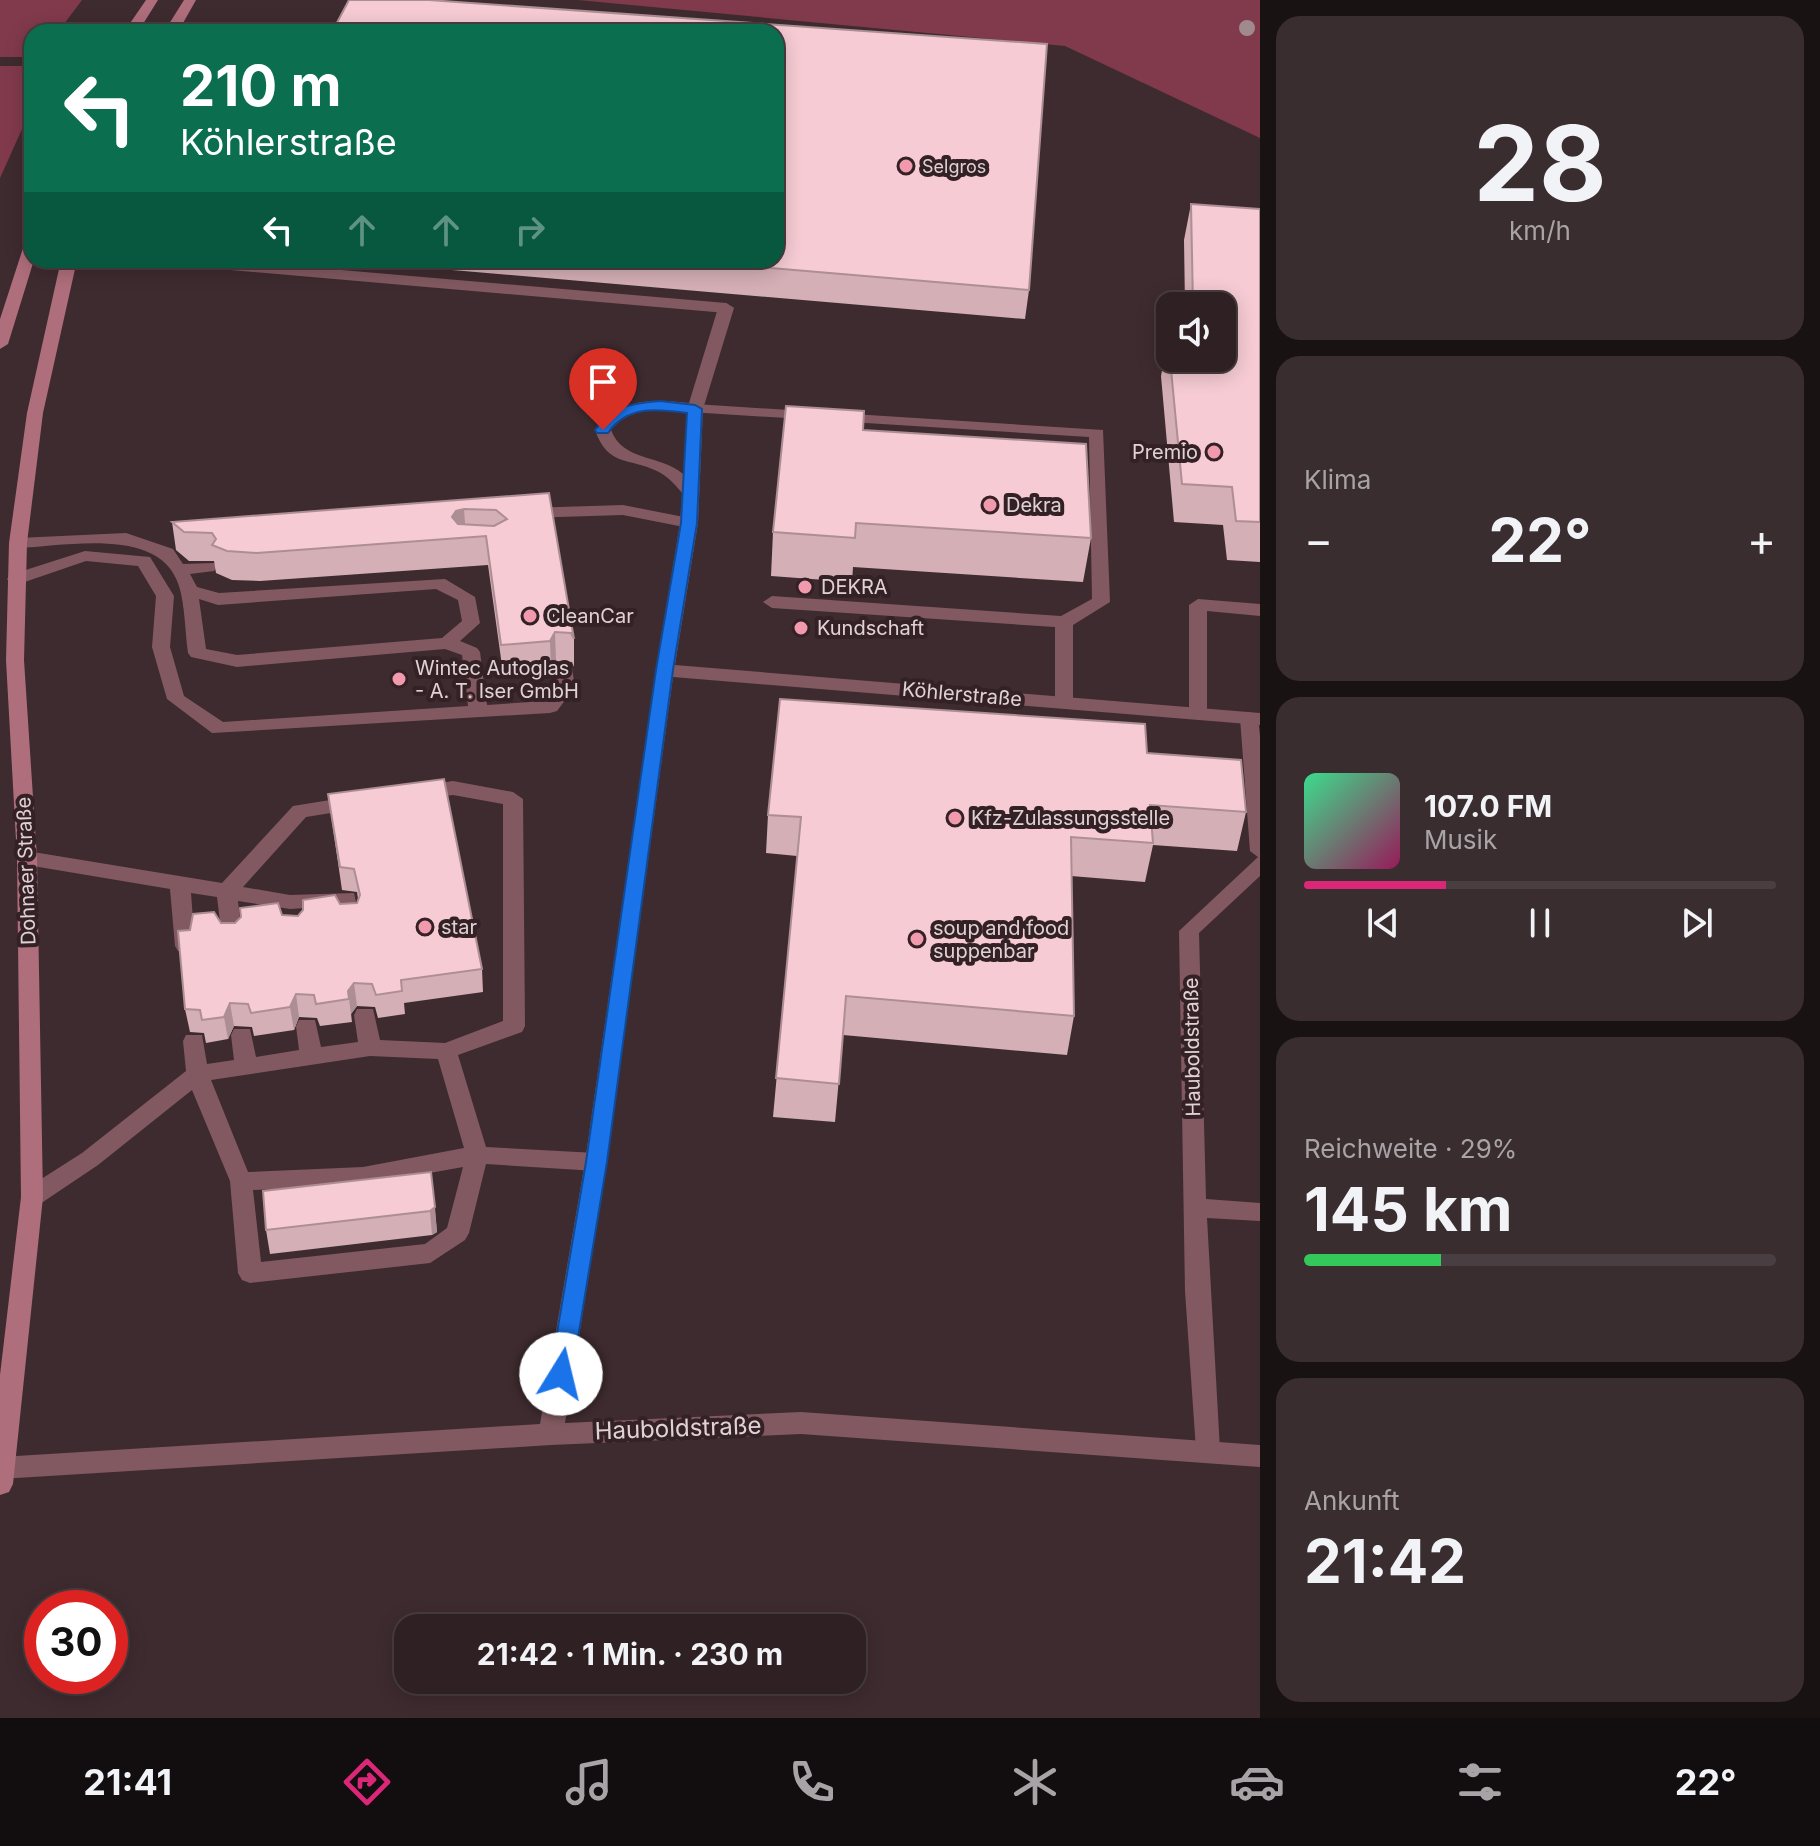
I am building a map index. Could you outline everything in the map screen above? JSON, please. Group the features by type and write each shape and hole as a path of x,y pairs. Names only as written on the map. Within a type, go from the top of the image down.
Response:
{"main road":[{"path":"136,24 152,0"},
{"path":"176,24 190,0"},
{"path":"0,344 24,268"},
{"name":"Dohnaer Straße","path":"1,1473 32,1197 27,858 15,660 16,579 35,413 67,268"}],"street":[{"path":"265,268 726,308 695,409 689,523 665,670 596,1162 551,1434"},
{"path":"691,492 663,467 622,456 607,445 603,430 610,418 628,408 660,405 1097,433 1101,602 1064,622 772,602"},
{"path":"516,513 623,510 689,523"},
{"path":"158,549 182,537"},
{"path":"18,543 126,538 167,553 188,584 197,653 237,661 447,643 471,652 478,711"},
{"path":"16,579 85,556 144,561 165,596 161,647 176,699 219,729 550,707 566,687 563,668"},
{"path":"179,570 208,567"},
{"path":"188,590 218,599 439,583 466,597 471,623 447,643"},
{"path":"1198,714 1198,605 1260,610"},
{"path":"1064,622 1064,702"},
{"name":"Köhlerstraße","path":"665,670 1254,719"},
{"path":"1254,719 1260,851"},
{"path":"32,1197 90,1159 197,1074 370,1048 446,1051 514,1026 513,799 453,788 300,811 227,891 232,938"},
{"path":"27,858 227,891 291,909 347,898 350,919"},
{"name":"Hauboldstraße","path":"1208,1450 1198,1316 1189,931 1260,864"},
{"path":"180,884 185,946"},
{"path":"365,1015 370,1048"},
{"path":"307,1026 311,1057"},
{"path":"242,1035 246,1067"},
{"path":"194,1041 197,1074 241,1181 250,1273 430,1253 457,1233 477,1155 446,1051"},
{"path":"241,1181 363,1176 477,1155 596,1162"},
{"path":"1195,1208 1260,1212"},
{"name":"Hauboldstraße","path":"1,1473 551,1434 801,1423 1260,1456"}],"shaded area":[{"path":"0,0 82,0 64,24 24,24 24,57 0,57"},
{"path":"578,0 1260,0 1260,138 1065,46"},
{"path":"0,66 24,66 24,125 0,178"}],"building":[{"name":"Selgros","path":"349,0 429,0 766,24 336,24"},
{"name":"Selgros","path":"784,25 1047,44 1029,290 770,268 784,268"},
{"path":"1191,204 1260,209 1260,522 1236,521 1232,487 1182,484 1171,372 1236,372 1236,292 1193,292"},
{"path":"786,406 864,411 863,430 1086,444 1091,538 856,523 855,538 773,532"},
{"path":"549,493 574,639 571,633 555,632 550,641 501,645 486,536 257,553 227,551 212,545 216,539 212,533 184,532 172,522","holes":["464,509 496,510 507,519 494,526 458,524 452,517 456,511"]},
{"path":"780,699 1145,724 1147,753 1241,760 1246,812 1150,805 1153,843 1071,837 1074,1016 846,996 839,1084 776,1078 801,817 768,815"},
{"path":"444,779 482,969 401,980 402,991 376,995 372,984 354,983 348,991 349,999 316,1004 314,995 296,994 290,1007 251,1013 248,1004 230,1003 224,1017 202,1020 200,1010 185,1009 178,931 190,930 193,914 214,912 221,923 235,923 241,917 240,908 278,903 282,915 298,916 303,910 303,900 335,895 340,904 357,903 360,895 354,869 340,867 328,794"},
{"path":"431,1172 435,1207 430,1211 266,1230 263,1191"}],"place":[{"name":"Selgros","path":"906,166"},
{"name":"Premio","path":"1214,452"},
{"name":"Dekra","path":"990,505"},
{"name":"DEKRA","path":"805,587"},
{"name":"CleanCar","path":"530,616"},
{"name":"Kundschaft","path":"801,628"},
{"name":"Wintec Autoglas - A. T. Iser GmbH","path":"399,679"},
{"name":"Kfz-Zulassungsstelle","path":"955,818"},
{"name":"star","path":"425,927"},
{"name":"soup and food suppenbar","path":"917,939"}],"route":[{"path":"561,1374 596,1162 665,670 689,523 695,409 660,405 628,408 610,418 603,430"}]}
